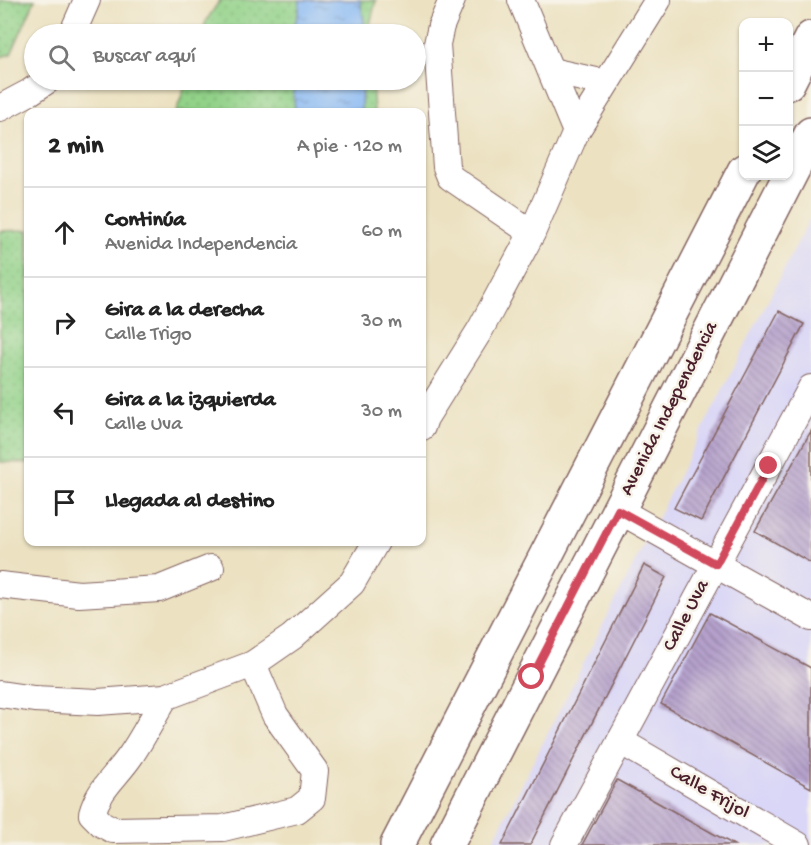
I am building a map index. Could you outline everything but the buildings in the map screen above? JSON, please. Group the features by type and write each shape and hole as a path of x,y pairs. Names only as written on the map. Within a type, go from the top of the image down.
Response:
{"main road":[{"path":"793,75 811,38"},
{"name":"Avenida Independencia","path":"447,845 798,165 811,134"},
{"path":"397,845 739,180"}],"street":[{"path":"76,24 87,0"},
{"path":"452,0 441,26 437,44 446,167 450,177 532,233"},
{"path":"521,0 576,132"},
{"path":"426,416 480,330 532,233 576,132 658,0"},
{"path":"550,71 605,83"},
{"path":"0,108 33,90"},
{"name":"Calle Uva","path":"564,845 811,388"},
{"path":"618,510 811,618"},
{"path":"0,694 34,699 98,702 165,697 253,664 292,637 352,583 374,546"},
{"path":"0,585 79,594 159,590 210,567"},
{"path":"165,697 131,756 95,802 92,814 102,824 113,830 227,836 297,810 312,798 315,771 275,715 253,664"},
{"name":"Calle Frijol","path":"620,741 798,845"}],"shaded area":[{"path":"811,216 811,845 491,845"}],"green space":[{"path":"0,0 35,0 11,54 0,57"},
{"path":"220,0 376,0 370,24 205,24"},
{"path":"184,90 373,90 374,108 177,108"},
{"path":"24,230 24,463 0,462 0,231"}],"water":[{"path":"300,0 360,0 364,24 295,24"},
{"path":"294,90 362,90 361,108 295,108"}],"route":[{"path":"532,677 618,510 716,564 769,466"}]}
